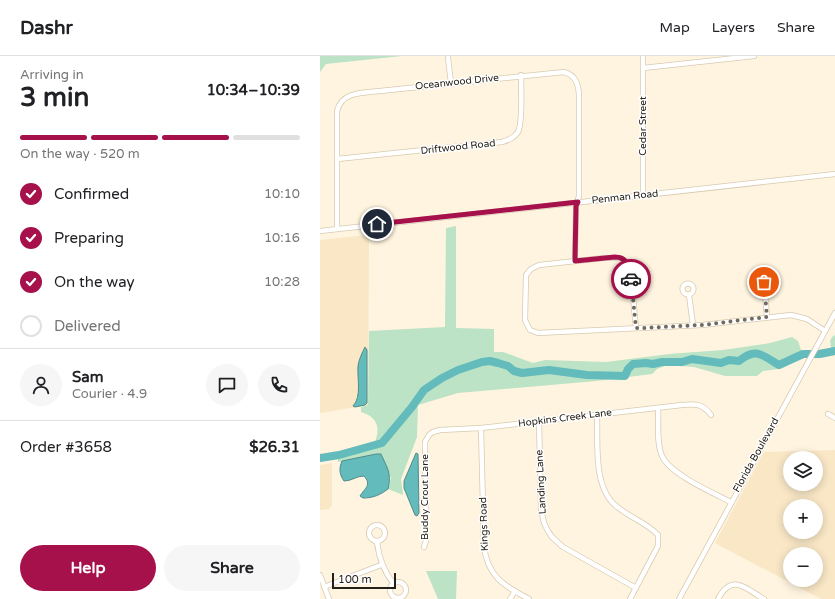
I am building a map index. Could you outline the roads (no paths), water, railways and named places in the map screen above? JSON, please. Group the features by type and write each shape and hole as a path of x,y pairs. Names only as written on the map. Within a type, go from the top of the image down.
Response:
{"street":[{"name":"Cedar Street","path":"643,56 643,195"},
{"path":"643,68 754,56"},
{"path":"448,58 451,83"},
{"name":"Oceanwood Drive","path":"337,159 337,111 342,101 353,94 558,71 568,73 573,76 577,82 579,94 578,202"},
{"name":"Driftwood Road","path":"337,159 502,142 511,139 520,128 521,75"},
{"path":"337,159 337,228"},
{"name":"Penman Road","path":"320,230 835,174"},
{"path":"575,261 576,206 578,202"},
{"path":"636,328 630,266 621,258 615,257 539,265 528,272 525,279 525,320 530,330 534,332 543,333 692,325 791,315 807,319 825,331"},
{"path":"764,282 767,317"},
{"path":"689,295 692,325"},
{"name":"Florida Boulevard","path":"679,599 835,313"},
{"name":"Hopkins Creek Lane","path":"425,447 425,442 429,435 440,430 481,428 682,405 699,405 706,408 711,414"},
{"path":"658,408 660,448 666,463 679,473 731,502"},
{"path":"828,414 835,418"},
{"path":"597,415 599,477 606,495 616,506 651,527 658,535 658,546 630,599"},
{"name":"Landing Lane","path":"539,422 540,509 544,523 552,537 563,547 636,588"},
{"name":"Kings Road","path":"481,428 485,555 492,572 504,585 529,599"},
{"name":"Buddy Crout Lane","path":"424,547 426,541 425,447"},
{"path":"377,542 381,565 387,576 394,584"},
{"path":"324,587 381,565"},
{"path":"320,575 329,599"},
{"path":"718,599 723,590 729,585 735,584 764,599"},
{"path":"510,599 514,591"}],"water":[{"path":"365,347 367,350 367,403 365,405 355,407 353,406 356,402 358,393 358,366"},
{"path":"416,453 418,454 419,513 417,516 415,515 404,488 404,481"},
{"path":"381,454 388,471 388,489 376,496 363,498 360,496 368,484 366,479 364,476 361,476 344,481 340,473 341,464 342,461"}],"waterway":[{"path":"320,458 339,455 382,443 424,390 442,378 458,370 482,362 490,361 498,363 508,366 514,371 522,373 549,370 587,375 625,376 628,369 633,364 682,362 692,359 721,363 729,360 739,361 750,354 755,353 779,365 803,354 819,354 835,351"}]}
